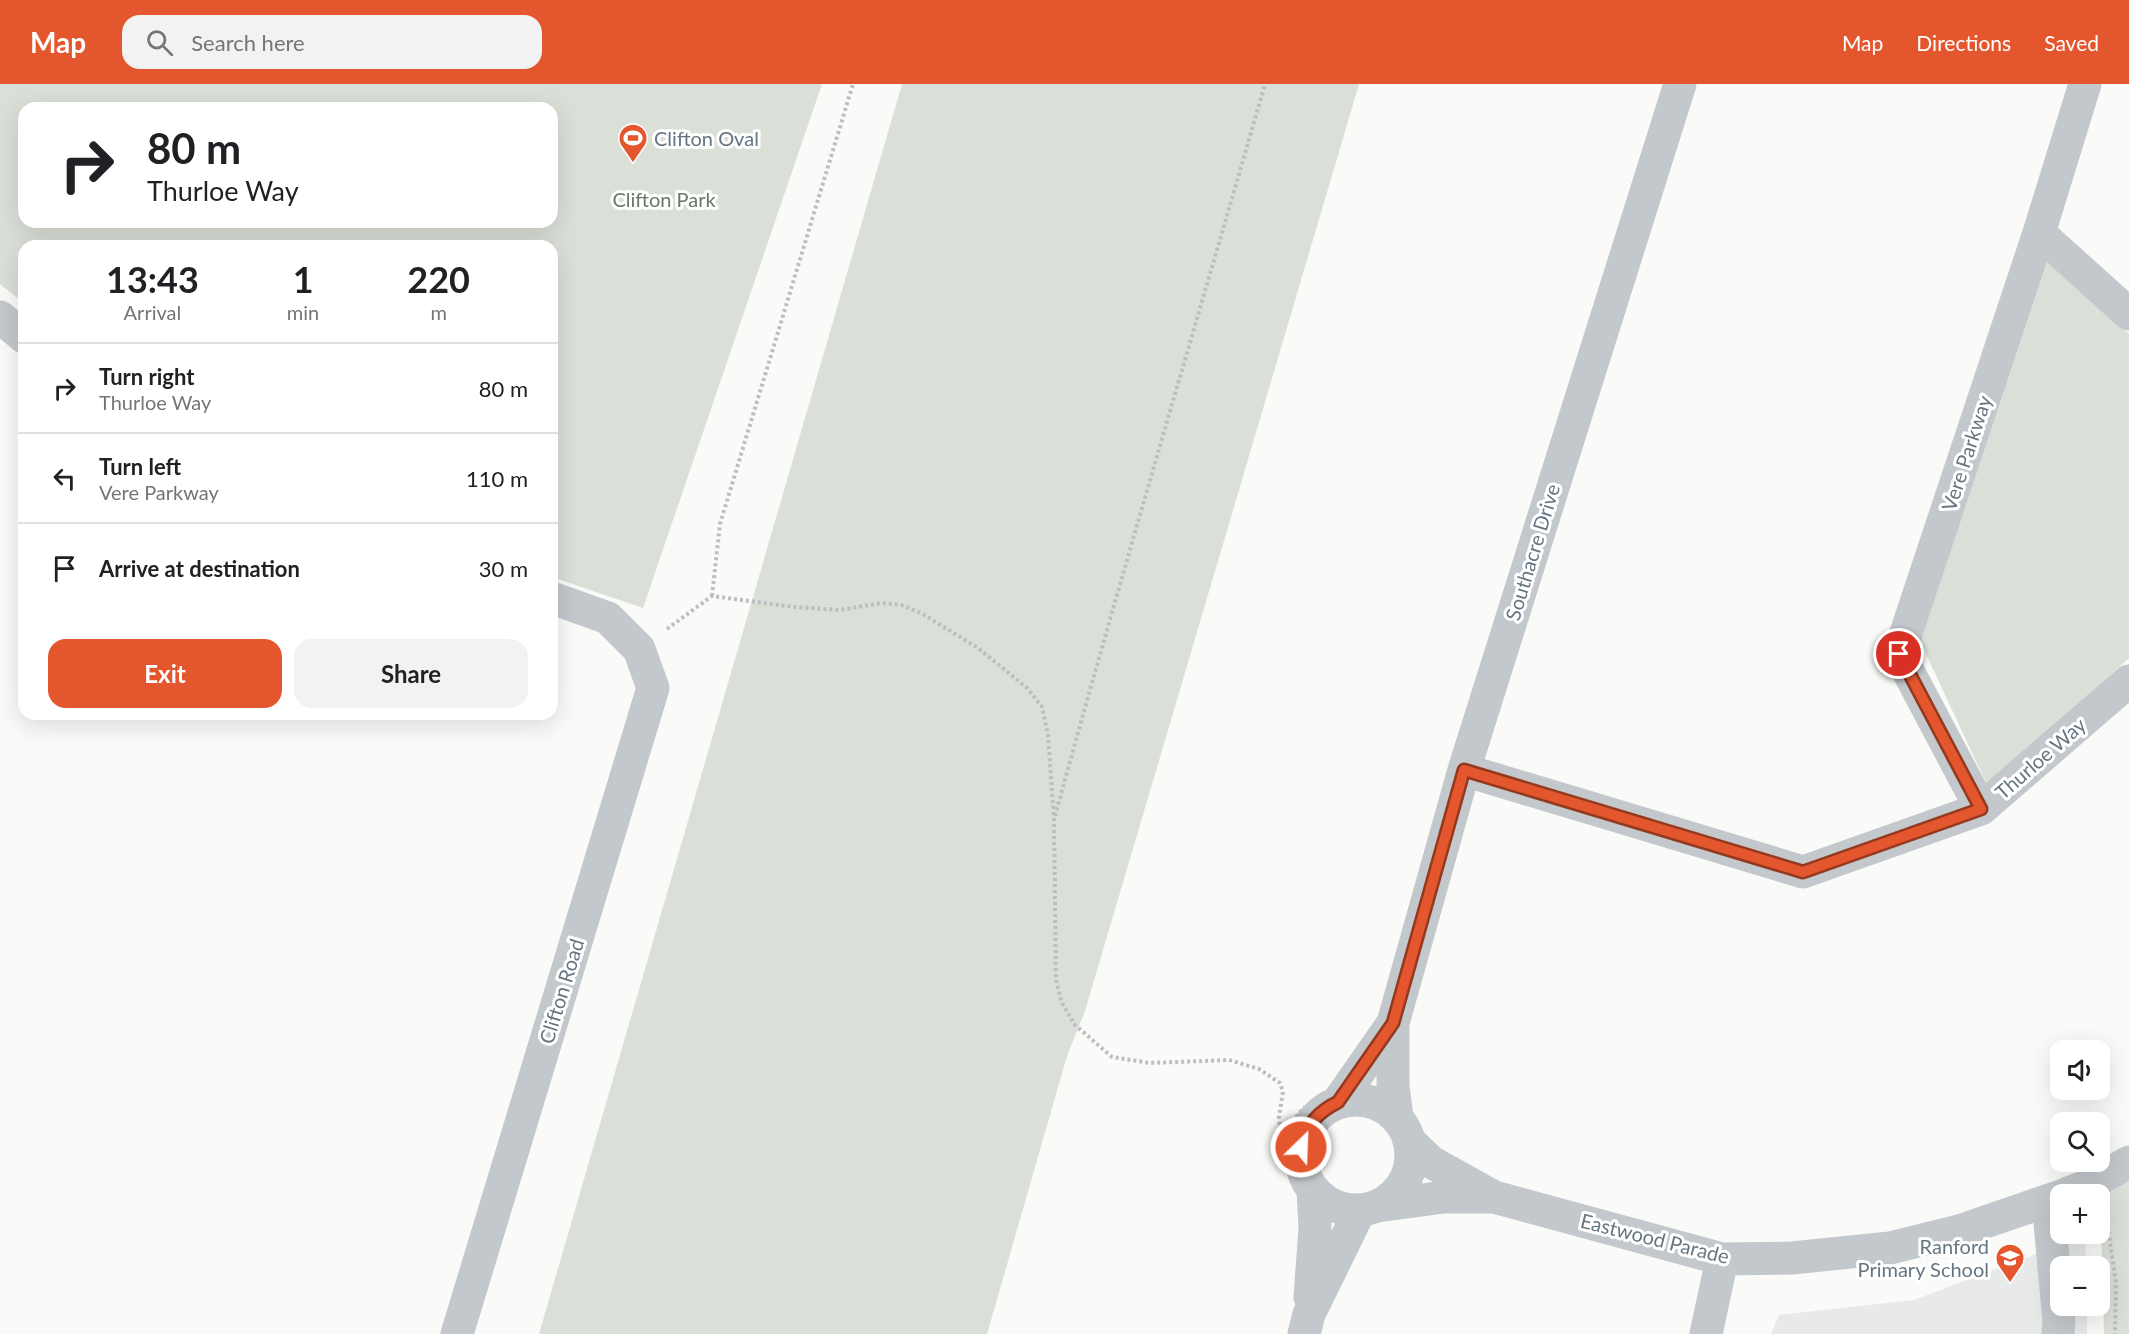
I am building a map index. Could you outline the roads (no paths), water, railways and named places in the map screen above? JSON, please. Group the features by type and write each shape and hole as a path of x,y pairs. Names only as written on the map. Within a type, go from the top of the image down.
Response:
{"street":[{"name":"Southacre Drive","path":"1306,1324 1368,1208 1390,1198 1401,1187 1408,1172 1410,1157 1393,1086 1393,1023 1464,770 1680,84"},
{"name":"Vere Parkway","path":"1981,809 1899,654 2039,233 2085,84"},
{"path":"2039,233 2129,314"},
{"path":"0,317 18,332"},
{"name":"Clifton Road","path":"456,1334 653,688 639,649 608,618 558,600"},
{"name":"Thurloe Way","path":"1464,770 1803,872 1981,809 2129,681"},
{"name":"Southacre Drive","path":"1306,1324 1315,1228 1313,1190 1305,1177 1301,1162 1301,1147 1305,1132 1313,1119 1324,1109 1338,1102 1393,1023"},
{"path":"1338,1102 1351,1099 1376,1103 1403,1130"},
{"name":"Eastwood Parade","path":"1403,1130 1431,1162 1494,1197 1722,1259 1792,1258 1890,1248 1959,1231 2050,1200"},
{"name":"Eastwood Parade","path":"2090,1184 2129,1162"},
{"path":"1313,1190 1334,1206 1368,1208"},
{"name":"Eastwood Parade","path":"1368,1208 1444,1197 1494,1197"},
{"path":"2058,1244 2058,1334"},
{"path":"1706,1334 1722,1259"}],"place":[{"name":"Clifton Oval","path":"633,164"},
{"name":"Ranford Primary School","path":"2010,1284"}],"park label":[{"name":"Clifton Park","path":"664,199"}]}
